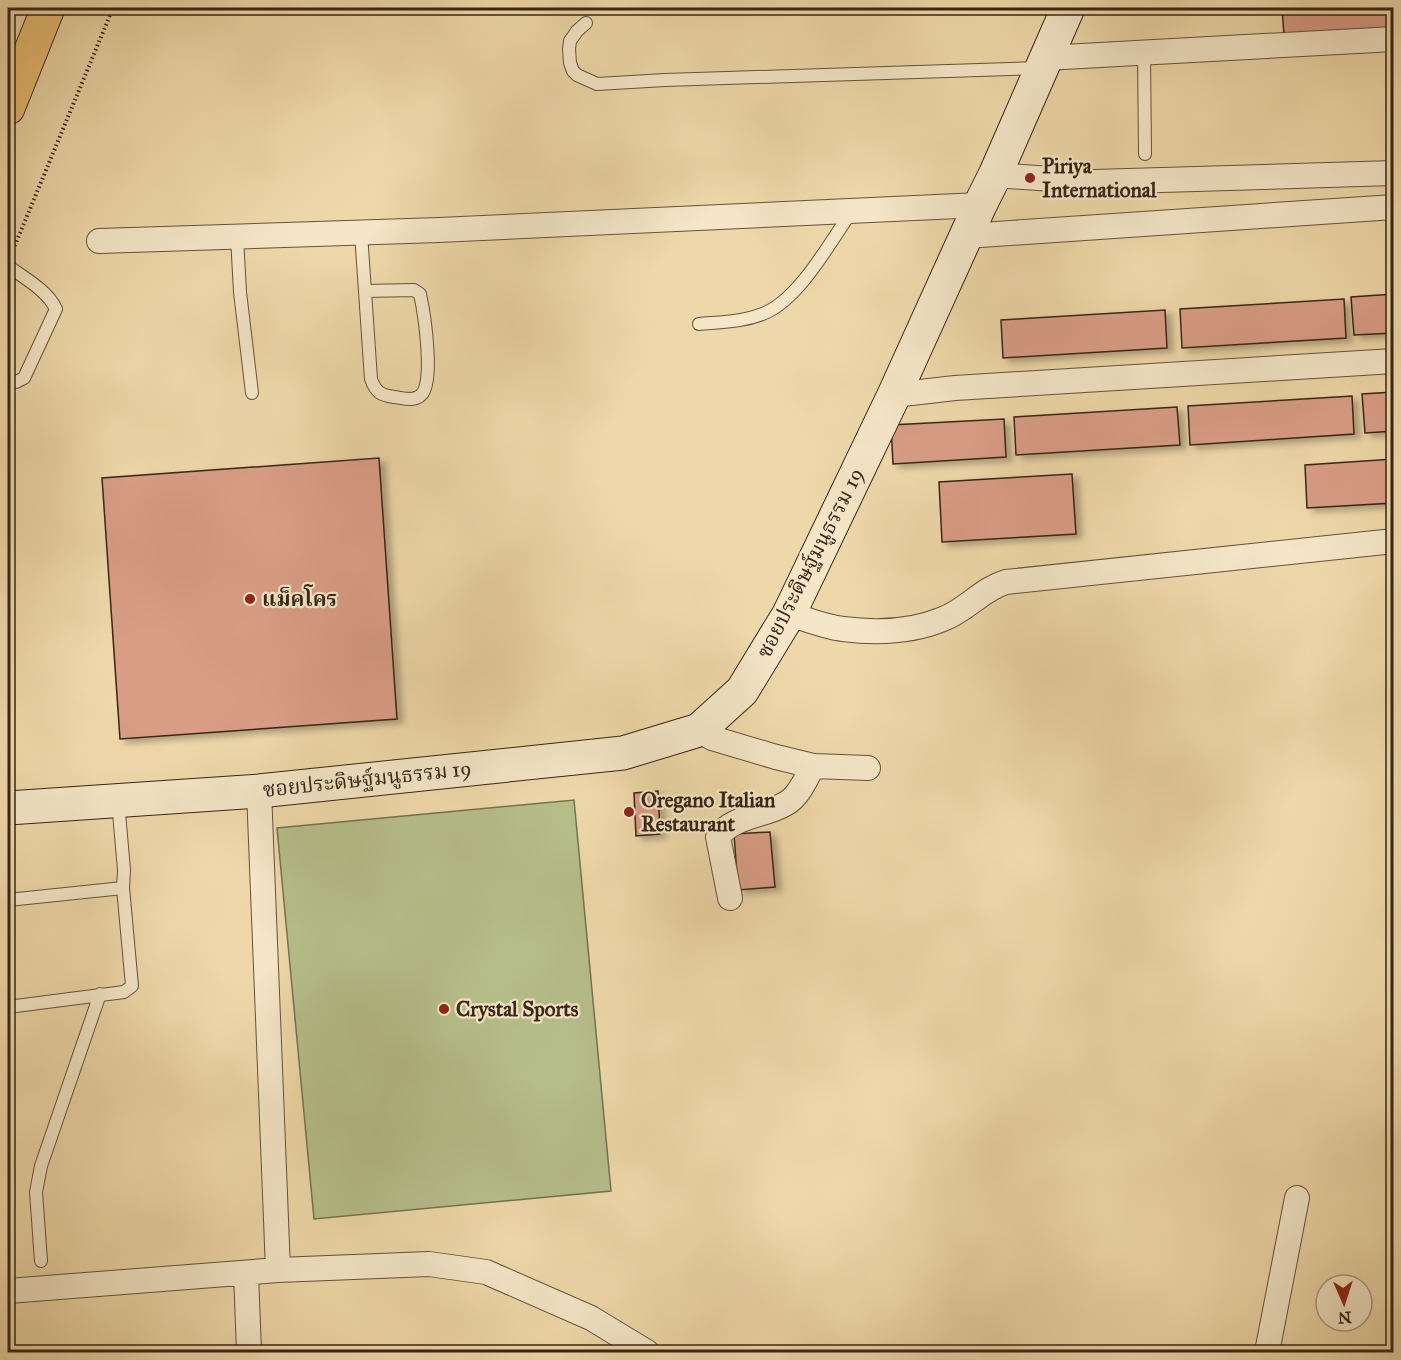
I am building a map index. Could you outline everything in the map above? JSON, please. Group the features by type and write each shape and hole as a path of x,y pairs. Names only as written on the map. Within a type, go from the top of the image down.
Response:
{"main road":[{"path":"8,108 48,8"}],"street":[{"name":"ซอยประดิษฐ์มนูธรรม 19","path":"8,808 259,791 622,753 699,730 742,691 789,614 894,396 1068,8"},
{"path":"1044,63 1144,53 1394,39"},
{"path":"995,175 1094,182 1394,174"},
{"path":"99,241 361,233 980,205"},
{"path":"966,236 1394,207"},
{"path":"894,396 955,388 1394,361"},
{"path":"789,614 841,629 898,631 942,620 970,605 991,587 1006,582 1394,541"},
{"path":"699,730 712,738 813,766 868,768"},
{"path":"730,898 718,837 724,830 746,819 786,804 795,797 813,766"},
{"path":"259,791 278,1270"},
{"path":"1267,1353 1297,1198"},
{"path":"8,1291 278,1270 429,1264 486,1272 591,1318 644,1352"},
{"path":"246,1274 249,1353"}],"lane":[{"path":"586,23 577,30 570,41 570,63 573,71 578,75 597,84 1044,63"},
{"path":"1144,53 1146,154"},
{"path":"699,324 740,321 766,312 792,296 852,211"},
{"path":"361,233 371,379 375,390 382,395 410,399 419,397 424,393 429,364 420,294 414,290 365,291"},
{"path":"237,237 240,292 252,393"},
{"path":"8,381 16,382 24,378 56,309 44,292 10,260"},
{"path":"8,1007 124,992 132,986 118,800"},
{"path":"8,900 123,888"},
{"path":"41,1261 36,1192 41,1166 100,994"}],"path":[{"path":"10,260 113,8"}],"green space":[{"name":"Crystal Sports","path":"574,800 611,1191 314,1219 277,828"}],"building":[{"path":"1282,8 1394,8 1394,28 1284,35"},
{"path":"1394,294 1394,333 1354,335 1351,297"},
{"path":"1344,299 1346,338 1182,348 1180,309"},
{"path":"1165,310 1167,348 1003,358 1001,320"},
{"path":"1394,392 1394,431 1365,433 1362,394"},
{"path":"1352,396 1354,434 1190,445 1188,406"},
{"path":"1177,407 1180,445 1016,455 1014,417"},
{"path":"1004,419 1006,457 893,464 891,425"},
{"name":"แม็คโคร","path":"379,458 397,719 120,739 102,478"},
{"path":"1394,459 1394,503 1307,508 1305,465"},
{"path":"1072,474 1076,534 942,542 939,482"},
{"path":"658,791 660,834 636,836 634,793"},
{"path":"770,832 775,887 738,890 734,834"}],"place":[{"name":"Piriya International","path":"1030,178"},
{"name":"แม็คโคร","path":"250,599"},
{"name":"Oregano Italian Restaurant","path":"629,812"},
{"name":"Crystal Sports","path":"444,1009"}]}
